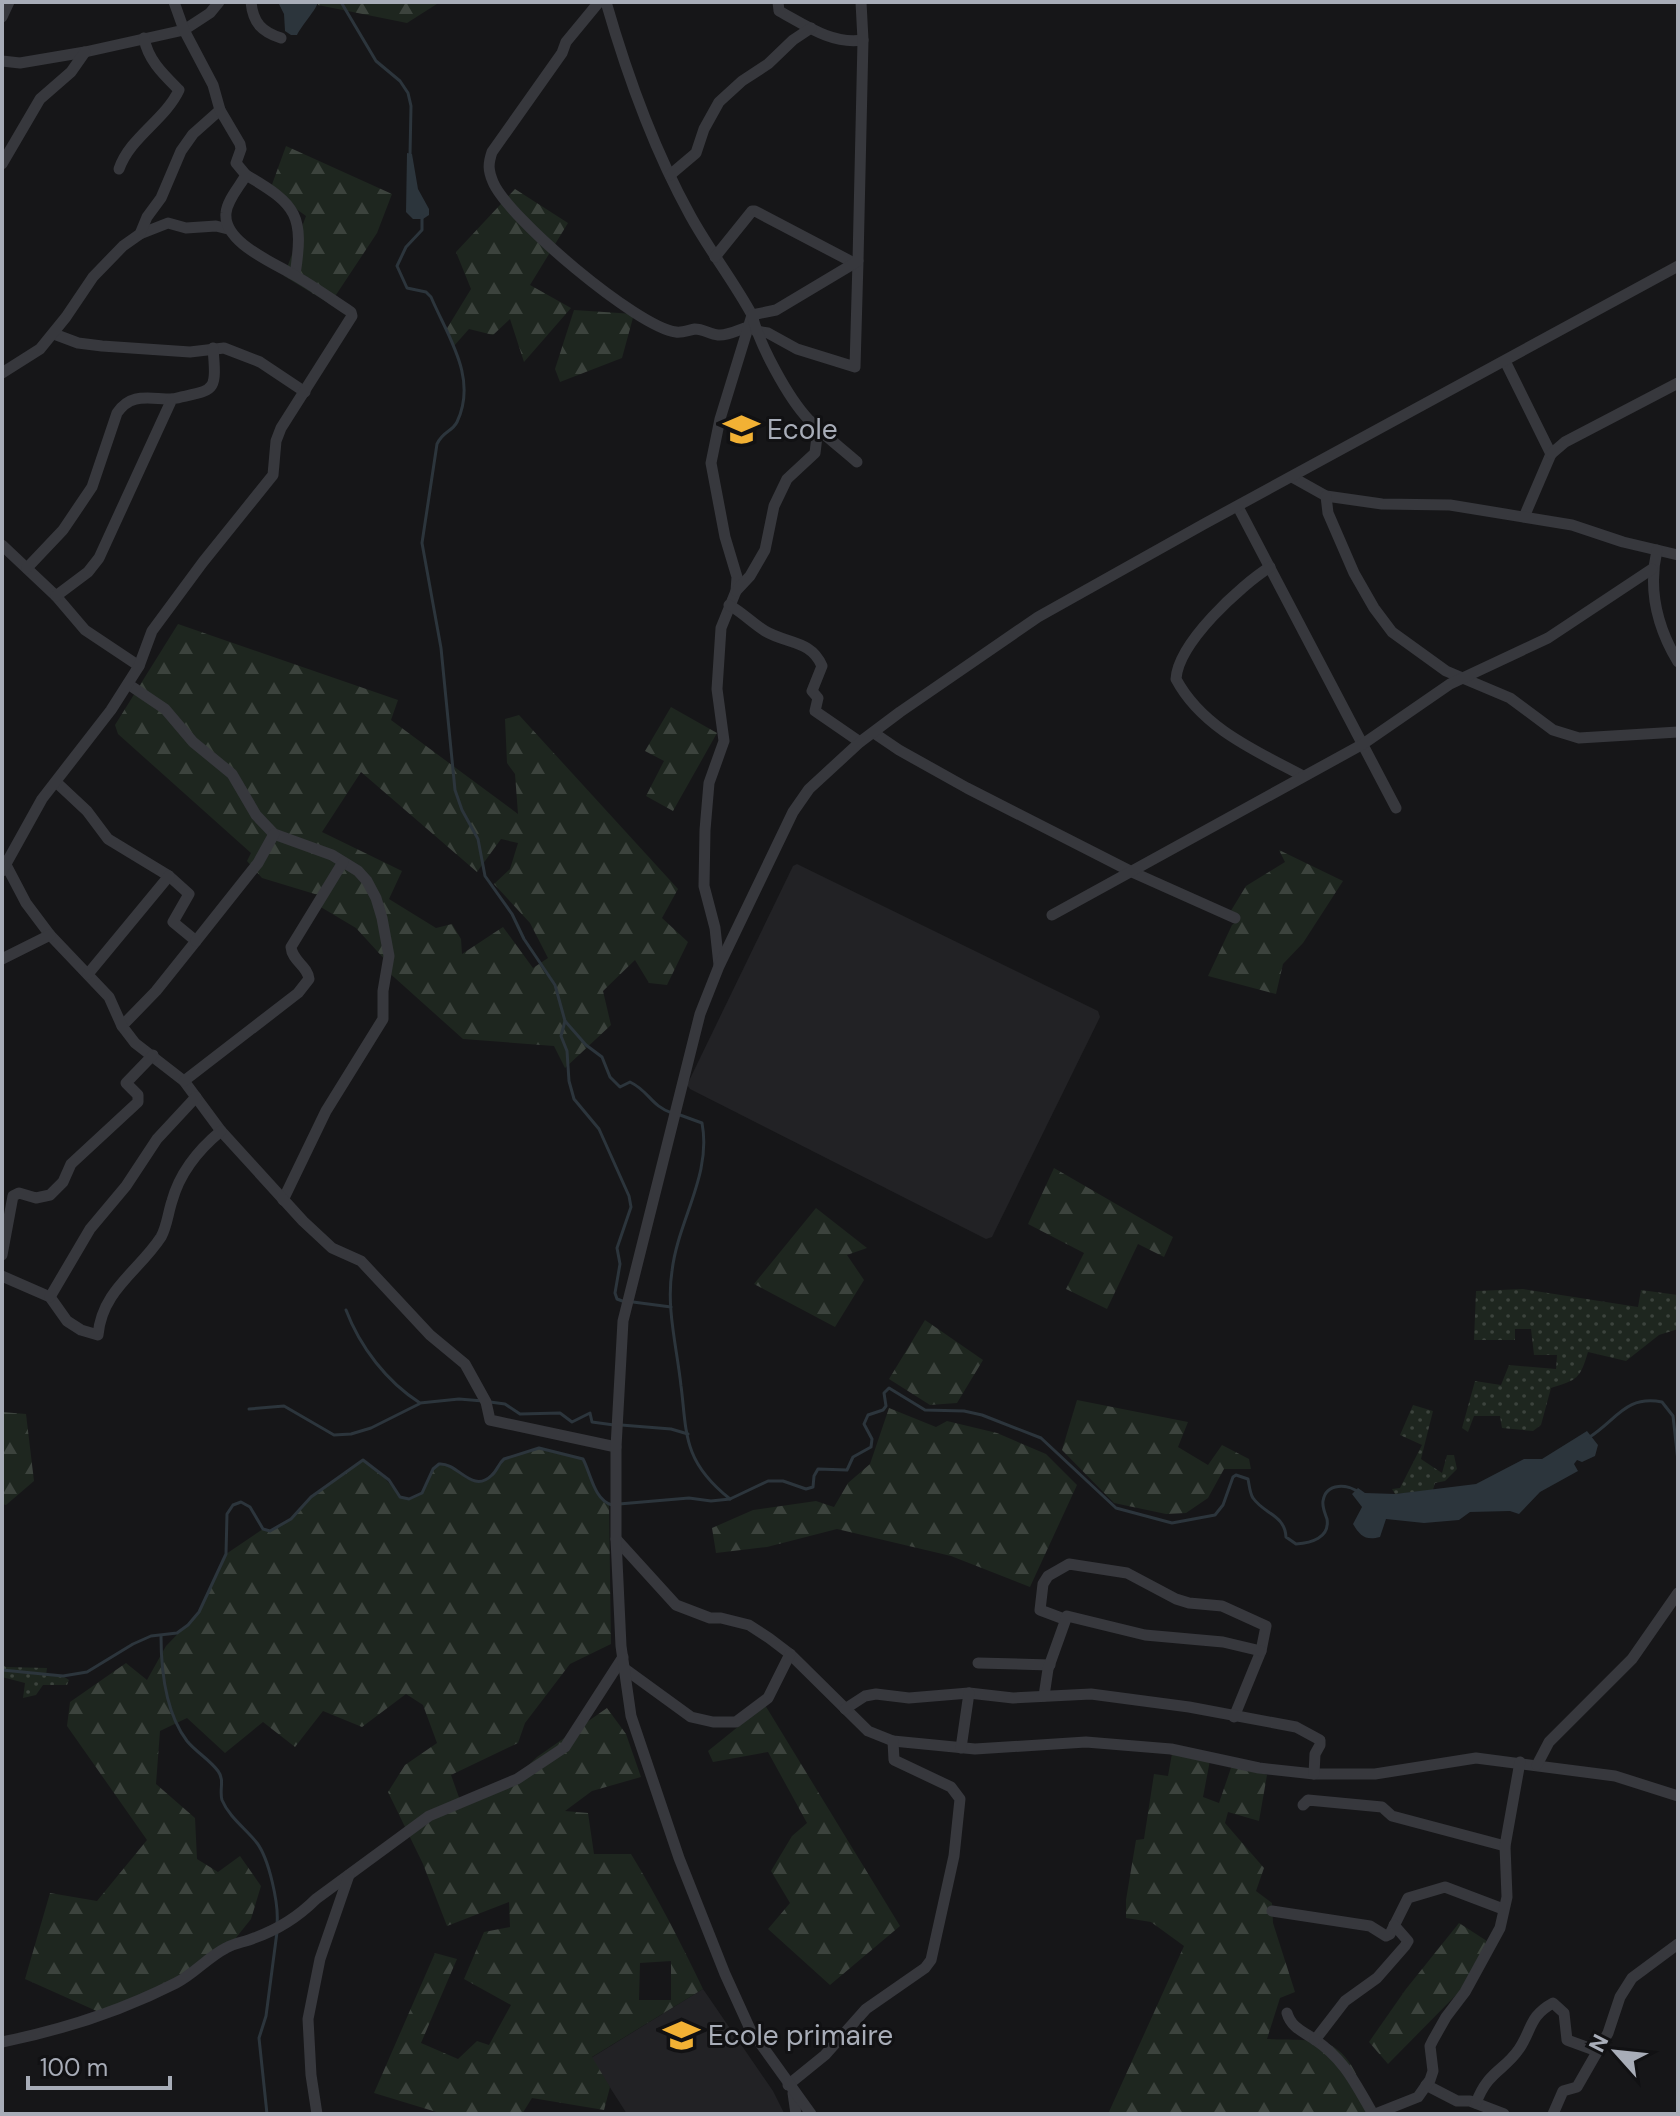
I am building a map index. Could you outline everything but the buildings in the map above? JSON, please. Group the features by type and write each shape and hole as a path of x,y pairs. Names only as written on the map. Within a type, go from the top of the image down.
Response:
{"street":[{"path":"2,17 9,2"},
{"path":"174,2 184,30 213,85 220,110 240,144 236,163 246,175 273,191 296,220 301,239 295,275"},
{"path":"2,61 20,63 85,52 184,30 210,13 219,2"},
{"path":"251,2 255,22 267,34 281,38"},
{"path":"599,2 566,42 562,53 492,152 488,165 502,198 544,244 644,318 676,332 695,329 717,335 752,329 768,333 797,349 855,367 863,40 861,2"},
{"path":"606,2 621,53 670,175 715,257 752,315 752,329 720,419 711,463 725,537 735,566 736,591"},
{"path":"778,2 779,11 811,28 839,40 863,40"},
{"path":"670,175 696,153 704,129 719,102 811,28"},
{"path":"119,169 133,144 179,90 154,64 144,38"},
{"path":"2,164 40,99 71,72 85,52"},
{"path":"140,234 147,217 161,198 181,151 193,134 220,110"},
{"path":"228,229 227,205 246,175"},
{"path":"715,257 755,211 856,262"},
{"path":"2,373 40,349 93,277 123,246 140,234 168,223 186,228 216,226 228,229 264,260 295,275 351,312 352,316 281,428 276,441 273,475 152,631 139,666 128,684 42,799 3,864 50,935 109,997 122,1026 135,1043 184,1081 221,1131 283,1200 332,1248 355,1256 368,1267 430,1335 465,1364 486,1402 490,1420 616,1447"},
{"path":"752,315 776,310 856,262"},
{"path":"811,2114 750,2029 679,1858 631,1716 624,1663 616,1539 616,1447 623,1321 700,1014 719,966 793,812 809,789 860,742 900,712 1038,617 1678,266"},
{"path":"752,329 800,410 857,462"},
{"path":"54,334 78,343 102,346 190,352 230,349 260,362 305,392"},
{"path":"27,568 63,530 92,487 117,413 123,404 130,399 172,399 195,395 211,388 214,383 213,348"},
{"path":"1505,361 1551,454"},
{"path":"1524,517 1551,454 1565,442 1678,383"},
{"path":"56,596 88,572 99,558 172,399"},
{"path":"719,966 715,928 704,886 709,783 724,741 717,689 721,628 736,591 750,576 765,550 774,506 787,479 815,453 818,428"},
{"path":"1292,477 1326,496 1382,504 1450,505 1572,525 1623,542 1678,555"},
{"path":"1326,496 1328,513 1354,573 1374,608 1392,632 1460,678 1510,698 1553,730 1579,738 1678,732"},
{"path":"1238,507 1396,808"},
{"path":"2,545 56,596 85,630 139,666"},
{"path":"1657,550 1652,569 1653,598 1678,662"},
{"path":"1270,567 1224,603 1179,662 1176,679 1189,701 1220,729 1303,776"},
{"path":"1052,915 1363,744 1460,678 1548,638 1652,569"},
{"path":"729,605 745,613 763,630 800,642 818,657 822,666 812,691 818,698 815,711 860,742"},
{"path":"128,684 165,709 193,742 232,774 256,815 274,834 332,855 358,871 367,881 382,918 389,956 383,991 383,1019 326,1111 283,1200"},
{"path":"874,733 967,788 1132,872 1235,918"},
{"path":"56,782 87,811 108,839 169,876 190,896 173,922 196,941"},
{"path":"122,1026 156,991 258,863 274,834"},
{"path":"184,1081 298,993 309,979 309,973 293,956 291,947 343,862"},
{"path":"88,974 169,876"},
{"path":"2,959 50,935"},
{"path":"2,1255 13,1196 19,1193 41,1198 58,1189 71,1164 138,1102 138,1095 126,1083 153,1055"},
{"path":"50,1297 90,1229 126,1186 157,1139 196,1097"},
{"path":"2,1276 50,1297 67,1321 81,1330 98,1335 99,1319 113,1294 160,1238 173,1197 187,1167 221,1131"},
{"path":"616,1539 676,1605 710,1618 749,1625 790,1654 868,1731 893,1741 961,1748 1086,1742 1171,1749 1259,1768 1314,1774 1375,1774 1476,1758 1615,1776 1678,1796"},
{"path":"1064,1619 1040,1610 1043,1584 1048,1576 1069,1564 1127,1573 1176,1599 1222,1606 1266,1626 1261,1651 1234,1717"},
{"path":"1537,1765 1540,1754 1549,1742 1632,1659 1678,1593"},
{"path":"1044,1696 1064,1619 1070,1615 1145,1635 1223,1642 1261,1651"},
{"path":"624,1663 691,1717 713,1722 736,1722 768,1698 790,1654"},
{"path":"2,2042 50,2032 107,2013 179,1981 236,1942 255,1938 300,1915 316,1899 429,1816 517,1779 565,1747 624,1663"},
{"path":"978,1663 1050,1665"},
{"path":"845,1709 865,1696 876,1694 909,1698 969,1693 1013,1698 1091,1694 1143,1700 1296,1727 1320,1740 1315,1754 1314,1774"},
{"path":"961,1748 969,1693"},
{"path":"791,2089 866,2009 925,1968 931,1960 954,1856 960,1799 951,1787 894,1760 893,1741"},
{"path":"1287,2013 1290,2022 1351,2073 1374,2114 1418,2097 1433,2071 1430,2046 1465,1992 1500,1928 1507,1897 1505,1846 1520,1762"},
{"path":"1303,1805 1308,1800 1382,1807 1392,1816 1505,1846"},
{"path":"317,2114 308,2019 320,1959 349,1875"},
{"path":"1272,1911 1370,1926 1386,1936 1390,1934 1408,1898 1445,1887 1503,1909"},
{"path":"1315,2040 1345,2001 1377,1978 1405,1946 1408,1941 1394,1925"},
{"path":"1553,2114 1563,2091 1577,2087 1608,2033 1620,1997 1632,1978 1678,1944"},
{"path":"1476,2103 1485,2082 1518,2051 1534,2019 1553,2003 1564,2013 1567,2040 1597,2051"},
{"path":"1426,2085 1457,2101 1476,2103 1504,2114"},
{"path":"791,2089 796,2114"}],"shaded area":[{"path":"278,2 318,2 297,35 291,35 285,31 284,14"},
{"path":"407,153 412,154 418,189 429,209 429,215 423,219 413,219 406,212"},
{"path":"797,864 1098,1011 1100,1017 992,1237 986,1239 687,1085 793,866"},
{"path":"1587,1431 1598,1445 1595,1456 1582,1462 1577,1460 1574,1464 1578,1471 1540,1492 1519,1514 1510,1511 1470,1512 1459,1520 1424,1523 1386,1519 1380,1537 1371,1538 1361,1534 1353,1524 1362,1507 1352,1494 1358,1488 1365,1493 1395,1494 1476,1484 1524,1459 1542,1459"},
{"name":"Ecole primaire","path":"703,1989 773,2091 784,2113 627,2114 591,2058"}],"green space":[{"path":"318,2 440,2 407,23 318,5"},
{"path":"286,146 392,194 377,233 330,304 284,276 306,216 270,190"},
{"path":"515,189 568,223 530,285 571,308 524,362 510,319 493,335 469,329 453,347 446,330 471,289 456,252"},
{"path":"574,310 634,314 622,358 560,382 555,369"},
{"path":"178,624 398,700 391,720 518,814 515,774 507,763 505,719 519,715 678,889 662,918 688,942 667,985 649,983 635,960 603,991 611,1025 565,1068 554,1046 463,1039 386,970 388,963 356,928 319,906 318,895 262,878 247,861 251,853 118,734 115,725","holes":["361,772 477,872 501,839 518,843 510,869 494,884 530,923 548,958 533,968 503,927 462,954 461,939 452,924 436,928 389,899 402,871 322,832"]},
{"path":"671,707 717,733 673,811 646,796 664,761 645,751"},
{"path":"1279,850 1343,881 1303,943 1283,964 1276,994 1208,976 1232,925 1239,919 1229,914 1246,886 1285,862"},
{"path":"1054,1168 1173,1237 1164,1257 1138,1244 1107,1309 1066,1289 1084,1253 1028,1224"},
{"path":"816,1208 867,1248 847,1255 864,1280 835,1327 754,1284"},
{"path":"1523,1289 1638,1307 1641,1290 1678,1295 1678,1329 1659,1335 1626,1361 1588,1352 1576,1377 1551,1388 1541,1425 1533,1431 1502,1428 1500,1416 1474,1416 1468,1432 1462,1428 1475,1381 1501,1385 1509,1365 1556,1369 1557,1355 1534,1355 1531,1329 1515,1329 1515,1340 1474,1340 1476,1291"},
{"path":"925,1320 983,1360 957,1403 930,1405 889,1379"},
{"path":"1077,1400 1188,1422 1178,1447 1208,1465 1222,1445 1249,1459 1251,1469 1224,1469 1208,1498 1186,1513 1166,1514 1114,1503 1062,1450"},
{"path":"1413,1405 1433,1411 1421,1459 1442,1473 1447,1455 1454,1455 1457,1469 1445,1481 1435,1483 1433,1490 1395,1494 1392,1489 1400,1488 1422,1445 1400,1435"},
{"path":"889,1408 936,1427 947,1421 997,1433 1046,1454 1077,1485 1030,1587 951,1556 837,1529 767,1547 716,1553 712,1528 753,1510 816,1501 834,1507 848,1483 870,1464"},
{"path":"2,1412 26,1414 34,1481 6,1505 2,1504"},
{"path":"539,1448 583,1459 598,1495 609,1505 611,1644 570,1664 525,1723 518,1743 451,1775 461,1803 518,1775 537,1757 607,1708 626,1734 641,1777 592,1791 565,1811 588,1813 594,1854 631,1854 703,1989 592,2057 610,2087 604,2110 532,2098 522,2114 443,2114 374,2093 435,1953 457,1959 421,2043 458,2059 477,2041 489,2045 511,2005 464,1979 484,1932 510,1927 509,1902 447,1926 423,1864 388,1792 405,1765 437,1743 423,1705 406,1694 362,1727 323,1711 295,1747 263,1722 225,1753 187,1718 160,1731 156,1784 195,1818 197,1859 218,1872 240,1856 261,1886 251,1919 223,1954 110,2017 25,1979 50,1893 97,1901 147,1840 67,1726 70,1702 126,1663 147,1680 166,1646 199,1612 226,1554 263,1529 270,1531 291,1519 311,1497 363,1460 379,1472 400,1496 409,1499 422,1493 433,1469 439,1464 449,1465 467,1479 478,1482 487,1479 506,1459","holes":["671,1961 671,2000 639,2000 640,1963"]},
{"path":"2,1664 6,1667 47,1668 46,1675 63,1676 69,1680 67,1685 43,1685 36,1695 23,1698 25,1683 2,1677"},
{"path":"765,1705 900,1926 830,1985 768,1929 790,1903 771,1871 792,1836 807,1823 768,1752 713,1762 708,1751"},
{"path":"1173,1748 1211,1755 1203,1797 1219,1803 1233,1762 1267,1775 1259,1821 1228,1812 1225,1823 1264,1868 1256,1891 1272,1903 1273,1923 1295,1992 1280,1998 1267,2039 1316,2041 1338,2050 1357,2075 1372,2114 1108,2114 1184,1946 1151,1922 1126,1918 1136,1840 1144,1839 1154,1774 1168,1776"},
{"path":"1459,1923 1490,1943 1460,1991 1388,2064 1369,2042 1406,1989"}],"waterway":[{"path":"341,2 376,61 400,81 408,93 411,106 410,155"},
{"path":"422,216 422,230 406,247 397,266 407,288 426,292 431,297 458,358 464,390 463,406 457,422 437,444 422,543 441,648 455,790 478,839 485,876 555,985 565,1021 586,1045 602,1057 610,1077 620,1087 630,1082 672,1113"},
{"path":"565,1021 561,1036 567,1051 574,1099 599,1129 629,1196 631,1207 617,1248 620,1264 615,1293 617,1299 625,1302"},
{"path":"680,1115 702,1123 704,1142 698,1179 675,1252 670,1285 671,1314 689,1444 708,1478 730,1499"},
{"path":"633,1302 671,1307"},
{"path":"346,1310 376,1362 396,1385 420,1403 459,1399 483,1401"},
{"path":"619,1504 689,1498 711,1501 730,1499 768,1481 783,1481 806,1489 813,1487 818,1469 847,1470 853,1457 871,1447 872,1439 864,1424 868,1415 886,1406 884,1393 889,1388 925,1410 964,1411 982,1415 1041,1438 1116,1508 1172,1523 1215,1515 1223,1505 1236,1475 1248,1479 1253,1498 1278,1519 1286,1537 1296,1544 1313,1541 1326,1531 1323,1503 1328,1490 1338,1486 1359,1493"},
{"path":"490,1402 505,1404 520,1414 560,1413 572,1422 590,1413 592,1422 614,1425"},
{"path":"1588,1438 1630,1406 1639,1402 1662,1402 1673,1416 1678,1461"},
{"path":"249,1409 284,1406 334,1435 371,1428 419,1404"},
{"path":"621,1425 671,1429 688,1434"},
{"path":"2,1670 63,1676 87,1672 151,1636 177,1633 199,1612 226,1554 227,1514 233,1505 241,1502 250,1507 263,1529 270,1531 291,1519 311,1497 363,1460 389,1480 400,1497 409,1499 422,1493 433,1469 439,1464 471,1480 485,1480 504,1459 539,1448 583,1459 597,1492 612,1505"},
{"path":"161,1636 163,1677 174,1717 187,1741 218,1771 225,1806 261,1850 272,1882 277,1924"},
{"path":"267,2114 259,2038 266,2016 277,1932"}],"place":[{"name":"Ecole","path":"741,429"},
{"name":"Ecole primaire","path":"682,2035"}]}
